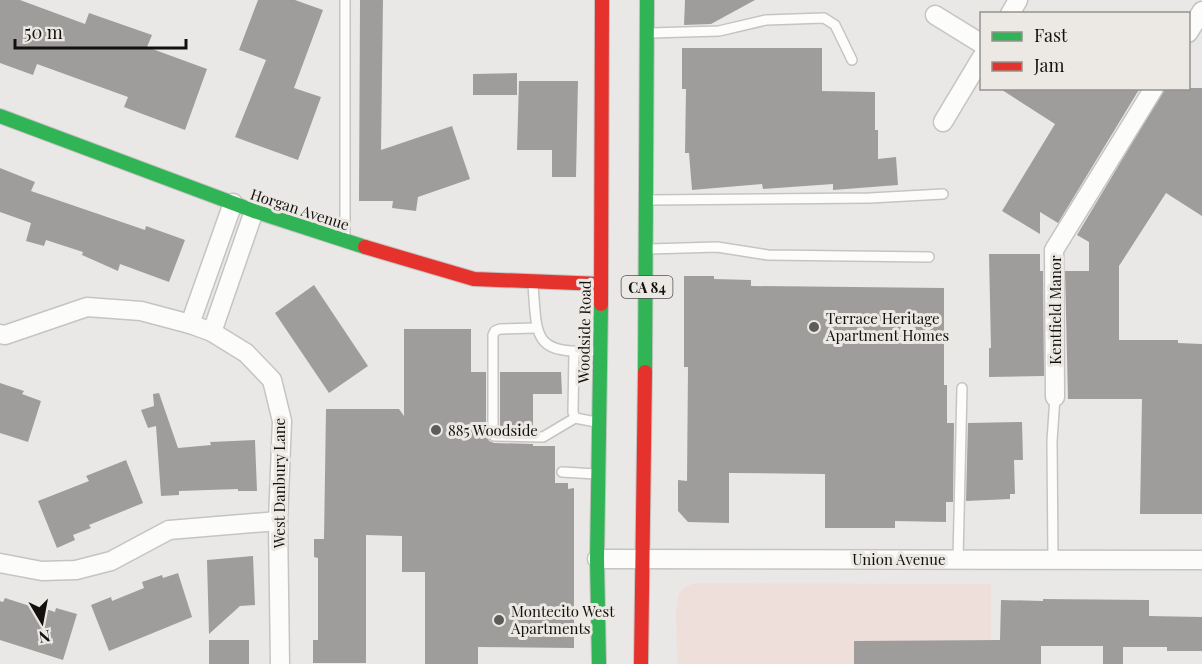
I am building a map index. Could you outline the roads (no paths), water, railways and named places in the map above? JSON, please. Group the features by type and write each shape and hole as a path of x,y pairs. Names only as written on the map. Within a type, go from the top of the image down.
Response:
{"main road":[{"name":"Woodside Road","path":"599,664 597,559 602,0"},
{"name":"CA 84","path":"641,664 648,0"},
{"name":"Horgan Avenue","path":"0,116 254,211 407,261 474,279 601,284"}],"street":[{"path":"1190,30 1202,11"},
{"path":"935,15 980,43"},
{"path":"943,122 980,59"},
{"name":"Kentfield Manor","path":"1055,397 1054,250 1153,90"},
{"path":"190,324 232,203"},
{"path":"212,332 254,211"},
{"name":"West Danbury Lane","path":"0,334 5,335 87,307 141,311 212,332 246,353 272,380 282,421 278,521 280,664"},
{"path":"0,563 42,571 76,570 111,561 169,530 278,521"},
{"name":"Union Avenue","path":"597,559 1202,560"}],"lane":[{"path":"345,0 345,241"},
{"path":"647,33 719,31 766,21 824,18 835,25 852,60"},
{"path":"647,200 870,198 943,194"},
{"path":"647,249 717,247 768,255 929,257"},
{"path":"533,281 536,328 542,340 556,350 600,351"},
{"path":"536,328 501,329 495,331 493,335 494,436 543,437 575,417 599,422"},
{"path":"574,352 573,412 575,417"},
{"path":"958,559 962,388"},
{"name":"Kentfield Manor","path":"1053,559 1052,441 1055,397"},
{"path":"562,472 598,474"}],"place":[{"name":"Terrace Heritage Apartment Homes","path":"814,327"},
{"name":"885 Woodside","path":"436,430"},
{"name":"Montecito West Apartments","path":"499,620"}]}
